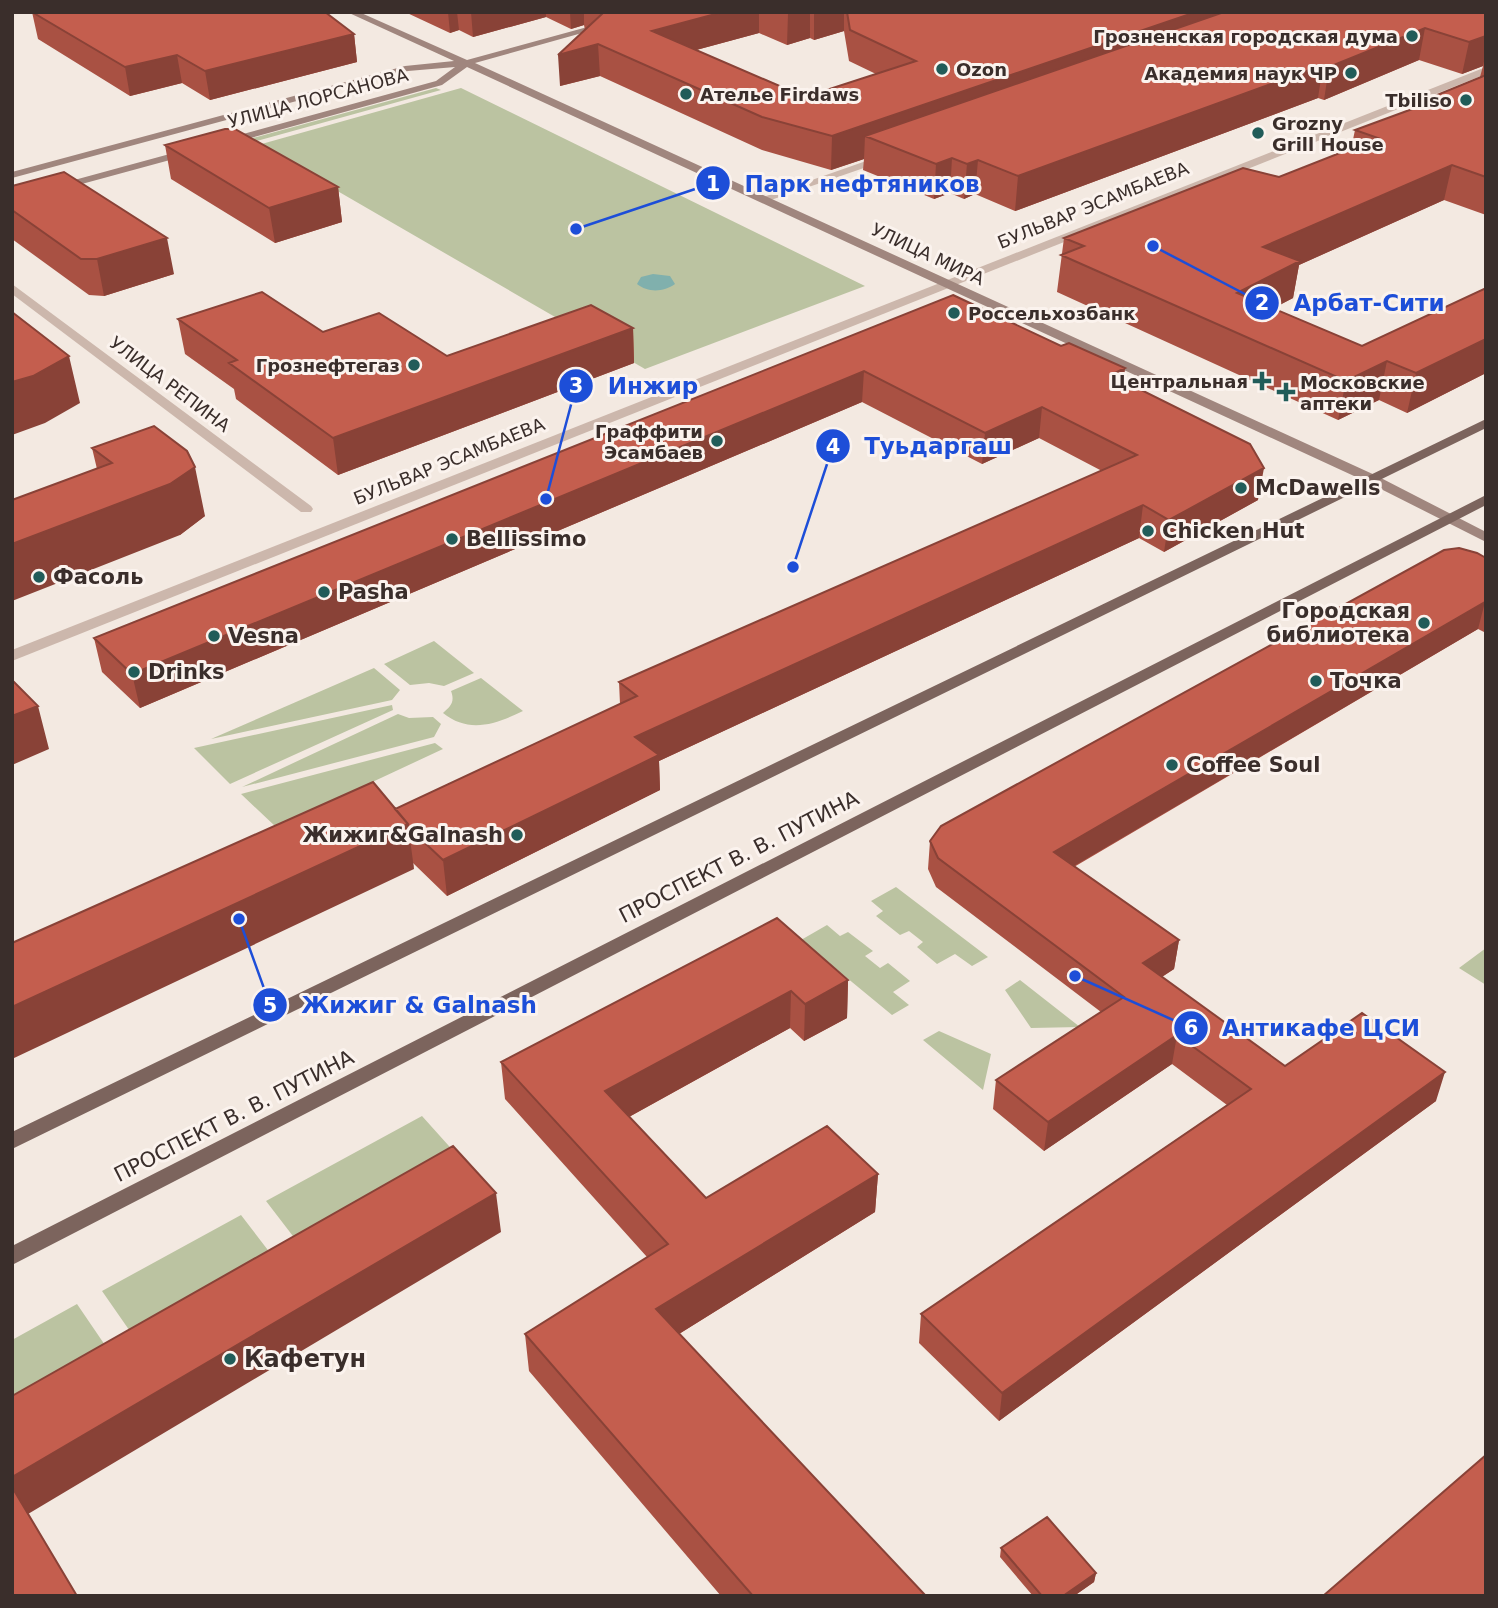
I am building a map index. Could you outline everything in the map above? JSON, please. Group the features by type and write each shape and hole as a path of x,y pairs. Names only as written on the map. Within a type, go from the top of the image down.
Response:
{"main road":[{"name":"УЛИЦА МИРА","path":"351,12 1372,479 1486,538"},
{"name":"УЛИЦА ЛОРСАНОВА","path":"12,175 408,68 466,63 653,12"},
{"name":"УЛИЦА ЛОРСАНОВА","path":"209,146 439,83 466,63"},
{"path":"12,200 196,150"},
{"path":"12,1141 1486,423"},
{"name":"ПРОСПЕКТ В. В. ПУТИНА","path":"12,1256 1486,499"}],"street":[{"name":"БУЛЬВАР ЭСАМБАЕВА","path":"12,656 1486,70"},
{"path":"764,199 897,153"},
{"name":"УЛИЦА РЕПИНА","path":"12,288 306,509"}],"green space":[{"path":"436,88 441,90 253,142 249,139"},
{"path":"461,88 865,286 645,369 258,145"},
{"path":"434,641 474,673 444,686 429,683 410,685 384,664"},
{"path":"374,668 400,690 392,700 211,739"},
{"path":"481,678 523,711 483,725 463,723 443,713 452,704 451,691"},
{"path":"392,705 393,710 230,784 194,748"},
{"path":"398,714 409,718 433,717 441,724 434,737 242,787"},
{"path":"435,743 443,749 276,827 241,794"},
{"path":"896,887 988,957 972,966 955,954 937,964 917,947 923,942 909,931 900,935 876,916 883,911 871,901"},
{"path":"827,925 840,936 848,932 873,951 865,956 880,968 888,963 910,981 893,992 909,1005 892,1015 801,940"},
{"path":"1486,948 1486,985 1459,968"},
{"path":"1020,980 1080,1027 1031,1028 1005,990"},
{"path":"939,1031 991,1054 983,1090 923,1040"},
{"path":"422,1116 457,1155 299,1244 266,1201"},
{"path":"241,1215 274,1258 134,1337 102,1291"},
{"path":"77,1304 109,1351 12,1405 12,1340"}],"water":[{"path":"653,274 670,276 675,284 656,290 637,284 641,277"}],"building":[{"path":"32,12 325,12 354,34 205,71 177,55 125,67"},
{"path":"601,12 723,12 652,31 805,97 916,61 850,30 847,12 1196,12 832,136 762,117 598,44 558,55 603,13"},
{"path":"1224,12 1486,12 1486,36 1469,42 1425,28 1329,67 1323,65 1018,176 978,160 967,164 952,158 936,164 865,136"},
{"path":"1486,75 1486,177 1452,165 1263,247 1300,261 1237,293 1362,346 1486,288 1486,339 1416,373 1387,361 1346,381 1061,255 1084,246 1064,238 1243,168 1279,177 1378,138 1355,130 1434,101 1427,99"},
{"path":"225,129 235,129 338,187 269,208 165,145"},
{"path":"64,172 167,238 97,259 81,259 12,210 12,186"},
{"path":"262,292 323,332 379,313 447,356 591,305 633,328 333,438 229,363 237,360 178,319"},
{"path":"953,295 1061,346 1069,343 1125,368 1111,375 1250,444 1264,468 1169,520 1143,505 635,737 659,755 443,860 408,827 395,809 637,696 619,682 1137,455 1042,407 985,433 864,371 132,674 94,638"},
{"path":"12,312 69,356 33,376 12,382"},
{"path":"154,426 187,451 195,467 170,484 12,544 12,500 112,463 92,448"},
{"path":"1459,548 1486,558 1486,603 1054,852 1179,940 1143,963 1285,1066 1362,1013 1445,1072 1002,1393 921,1314 1251,1089 1177,1035 1048,1122 996,1080 1124,997 938,858 930,841 941,826 1444,550"},
{"path":"12,680 38,706 12,716"},
{"path":"373,782 408,824 12,1007 12,943"},
{"path":"777,918 848,980 805,1004 791,991 605,1091 706,1198 827,1126 878,1174 656,1309 926,1596 753,1596 525,1334 668,1244 501,1062"},
{"path":"453,1146 496,1193 12,1477 12,1396"},
{"path":"1486,1455 1486,1596 1323,1596"},
{"path":"12,1487 77,1596 12,1596"},
{"path":"1047,1517 1096,1573 1063,1596 1042,1596 1001,1548"}],"place":[{"name":"Грозненская городская дума","path":"1412,36"},
{"name":"Ozon","path":"942,69"},
{"name":"Академия наук ЧР","path":"1351,73"},
{"name":"Ателье Firdaws","path":"686,94"},
{"name":"Tbiliso","path":"1466,100"},
{"name":"Grozny Grill House","path":"1258,133"},
{"name":"Парк нефтяников","path":"576,229"},
{"name":"Арбат-Сити","path":"1153,246"},
{"name":"Россельхозбанк","path":"954,313"},
{"name":"Грознефтегаз","path":"414,365"},
{"name":"Центральная","path":"1262,381"},
{"name":"Московские аптеки","path":"1286,392"},
{"name":"Граффити Эсамбаев","path":"717,441"},
{"name":"McDawells","path":"1241,488"},
{"name":"Инжир","path":"546,499"},
{"name":"Chicken Hut","path":"1148,531"},
{"name":"Bellissimo","path":"452,539"},
{"name":"Туьдаргаш","path":"793,567"},
{"name":"Фасоль","path":"39,577"},
{"name":"Pasha","path":"324,592"},
{"name":"Городская библиотека","path":"1424,623"},
{"name":"Vesna","path":"214,636"},
{"name":"Drinks","path":"134,672"},
{"name":"Точка","path":"1316,681"},
{"name":"Coffee Soul","path":"1172,765"},
{"name":"Жижиг&Galnash","path":"517,835"},
{"name":"Жижиг & Galnash","path":"239,919"},
{"name":"Антикафе ЦСИ","path":"1075,976"},
{"name":"Кафетун","path":"230,1359"}]}
